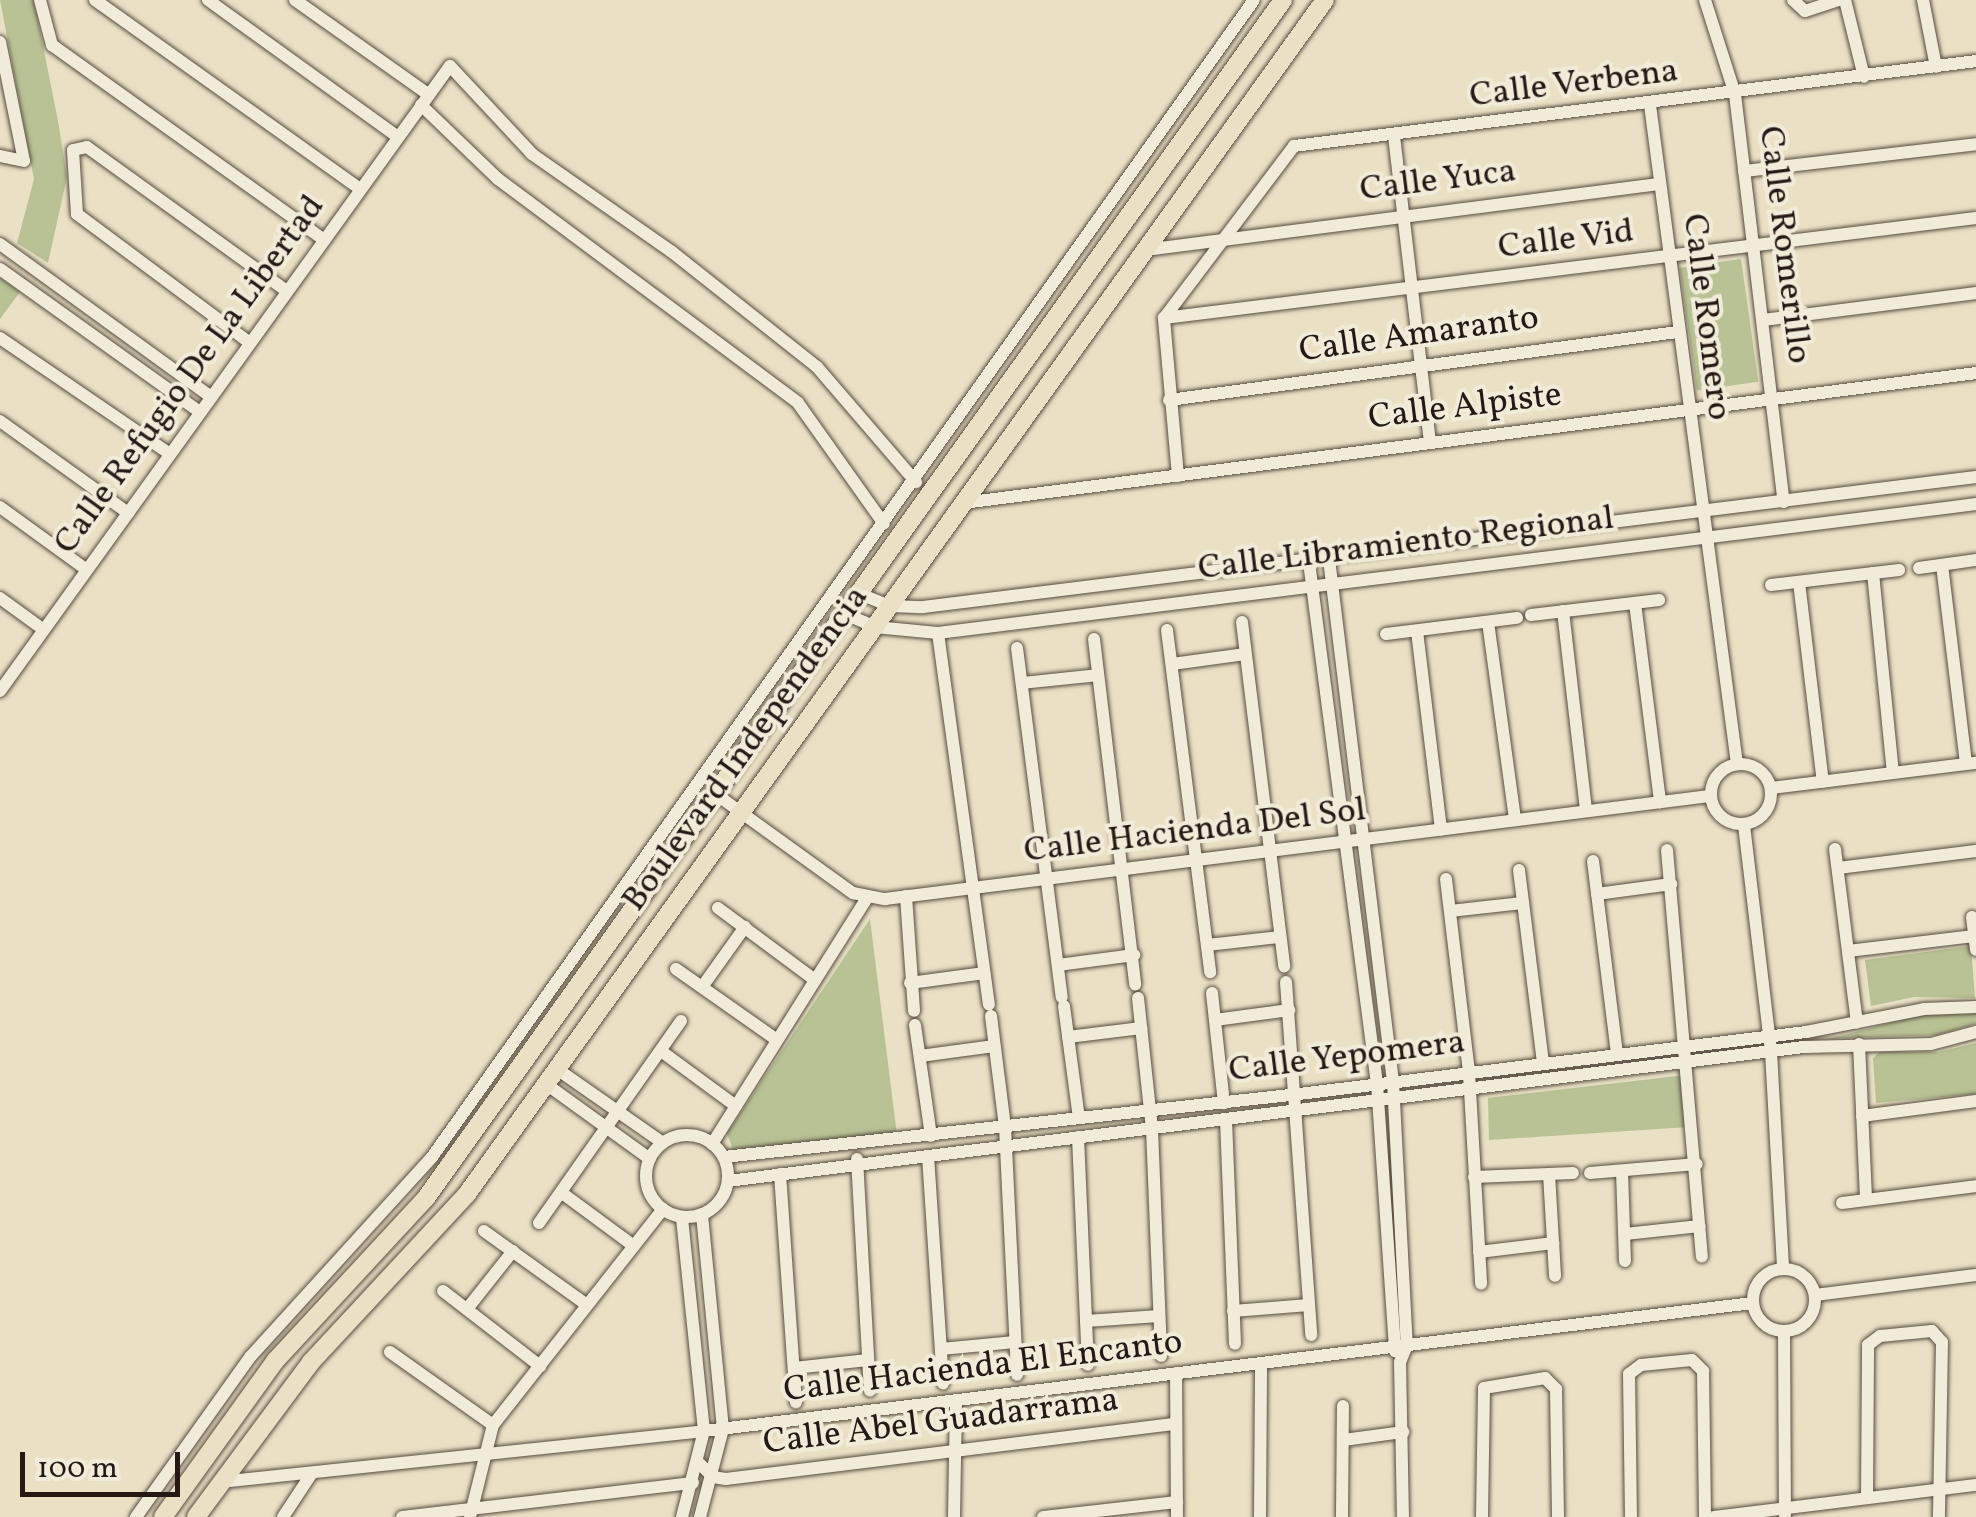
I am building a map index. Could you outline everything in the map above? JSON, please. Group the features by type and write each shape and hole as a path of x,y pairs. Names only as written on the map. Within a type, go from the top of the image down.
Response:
{"main road":[{"name":"Boulevard Independencia","path":"164,1517 276,1360 426,1198 1282,0"},
{"name":"Boulevard Independencia","path":"196,1517 311,1362 467,1194 1325,0"}],"street":[{"path":"40,0 52,45 324,240"},
{"path":"96,0 360,190"},
{"path":"208,0 398,137"},
{"path":"295,0 425,100 498,179 798,403 884,524"},
{"path":"136,1517 251,1356 432,1157 916,482 1254,0"},
{"name":"Calle Romerillo","path":"1705,0 1735,94 1784,502"},
{"path":"1793,0 1805,10 1842,0 1864,78"},
{"path":"1923,0 1936,68"},
{"path":"0,42 4,83 24,161 0,156"},
{"name":"Calle Verbena","path":"1164,318 1294,146 1650,105 1976,61"},
{"name":"Calle Refugio De La Libertad","path":"1,688 450,66 532,154 672,252 817,367 916,482"},
{"name":"Calle Romero","path":"1650,105 1686,409 1737,764"},
{"path":"1394,136 1430,443"},
{"path":"1744,171 1976,144"},
{"path":"250,343 77,214 73,150 87,148 287,291"},
{"name":"Calle Yuca","path":"1145,250 1660,184"},
{"name":"Calle Vid","path":"1164,318 1976,218"},
{"path":"0,244 211,396"},
{"path":"14,278 26,262"},
{"path":"0,268 200,412"},
{"path":"1763,320 1976,293"},
{"path":"1164,318 1178,476"},
{"name":"Calle Amaranto","path":"1169,400 1677,332"},
{"path":"2,337 170,454"},
{"name":"Calle Alpiste","path":"962,502 1976,373"},
{"path":"0,421 128,513"},
{"name":"Calle Libramiento Regional","path":"860,594 890,606 1310,562 1976,478"},
{"name":"Calle Libramiento Regional","path":"845,614 875,626 938,633 1976,504"},
{"path":"0,507 87,570"},
{"path":"1329,559 1394,1099 1403,1517"},
{"path":"1918,568 1976,560"},
{"path":"1310,562 1376,1084 1400,1346"},
{"path":"1771,788 1971,764 1942,564"},
{"path":"1771,584 1899,570"},
{"path":"1872,573 1894,772"},
{"path":"1799,582 1823,782"},
{"path":"0,598 44,630"},
{"path":"1386,634 1659,600"},
{"path":"1635,603 1660,802"},
{"path":"1563,612 1586,811"},
{"path":"1242,622 1284,966"},
{"path":"1488,622 1514,820"},
{"path":"1166,630 1210,972"},
{"path":"1417,631 1441,830"},
{"path":"938,633 1005,1127 1017,1375"},
{"path":"1094,639 1152,1129 1161,1356"},
{"path":"1018,648 1079,1118"},
{"path":"1172,664 1245,654"},
{"path":"1022,684 1098,674"},
{"path":"1737,764 1759,770 1771,788 1765,812 1744,824 1721,818 1710,796 1717,775 1737,764"},
{"path":"712,1144 867,898 717,794"},
{"name":"Calle Hacienda Del Sol","path":"867,898 1710,796"},
{"path":"1744,824 1770,1036 1783,1269"},
{"path":"1835,849 1857,1023"},
{"path":"1667,850 1690,1062 1702,1256"},
{"path":"1838,868 1976,851"},
{"path":"1592,861 1616,1054"},
{"path":"637,868 654,882"},
{"path":"1519,870 1543,1064"},
{"path":"1446,879 1469,1073 1481,1284"},
{"path":"1597,894 1671,884"},
{"path":"906,896 910,983 931,1136"},
{"path":"1450,911 1523,903"},
{"path":"718,908 815,980"},
{"path":"1848,951 1975,943 1972,917"},
{"path":"702,987 745,927"},
{"path":"1206,945 1280,937"},
{"path":"1058,965 1134,955"},
{"path":"676,969 777,1040"},
{"path":"910,983 984,973"},
{"path":"1286,982 1299,1094 1311,1335"},
{"path":"1212,993 1224,1102"},
{"name":"Calle Yepomera","path":"724,1158 1299,1094 1770,1036 1924,1009 1976,1007"},
{"path":"1215,1020 1289,1010"},
{"path":"539,1223 682,1021"},
{"path":"1068,1037 1141,1028"},
{"name":"Calle Yepomera","path":"728,1180 1771,1052 1860,1044 1930,1044 1976,1032"},
{"path":"1860,1044 1866,1200"},
{"path":"920,1056 994,1046"},
{"path":"660,1051 736,1106"},
{"path":"552,1076 664,1143"},
{"path":"552,1076 607,1128 650,1159"},
{"path":"1862,1116 1976,1101"},
{"path":"1226,1120 1235,1344"},
{"path":"683,1136 712,1144 724,1158 728,1180 722,1198 702,1214 682,1216 664,1210 650,1192 650,1159 664,1143 683,1136"},
{"path":"1078,1137 1088,1366"},
{"path":"855,1144 870,1391"},
{"path":"928,1156 944,1384"},
{"path":"1590,1172 1696,1164"},
{"path":"1622,1171 1625,1261"},
{"path":"780,1174 796,1402"},
{"path":"1549,1174 1556,1276"},
{"path":"1474,1177 1573,1174"},
{"path":"1842,1203 1976,1186"},
{"path":"562,1193 634,1246"},
{"path":"473,1512 493,1425 664,1210"},
{"path":"700,1517 724,1429 702,1214"},
{"path":"682,1216 704,1432 700,1464 682,1517"},
{"path":"1625,1234 1700,1226"},
{"path":"484,1231 588,1306"},
{"path":"1479,1252 1554,1244"},
{"path":"466,1309 512,1251"},
{"path":"1783,1269 1800,1273 1815,1295 1808,1320 1784,1331 1760,1320 1753,1303 1758,1284 1783,1269"},
{"path":"1815,1295 1976,1275"},
{"path":"443,1291 540,1366"},
{"name":"Calle Hacienda El Encanto","path":"220,1482 704,1432 1753,1303"},
{"path":"1234,1311 1309,1304"},
{"path":"1086,1322 1159,1316"},
{"path":"1867,1498 1866,1349 1880,1336 1926,1330 1940,1336 1939,1517"},
{"path":"1784,1331 1785,1513"},
{"path":"941,1349 1015,1342"},
{"path":"390,1352 493,1425"},
{"path":"794,1368 868,1360"},
{"path":"1631,1517 1629,1374 1641,1365 1692,1360 1703,1371 1705,1517"},
{"path":"1260,1517 1261,1363"},
{"path":"1176,1374 1177,1517"},
{"path":"1482,1517 1484,1388 1538,1378 1555,1384 1558,1517"},
{"path":"954,1517 956,1400"},
{"path":"1342,1517 1344,1406"},
{"name":"Calle Abel Guadarrama","path":"713,1478 1176,1424"},
{"path":"1344,1440 1402,1432"},
{"path":"700,1464 713,1478"},
{"path":"282,1517 312,1473"},
{"path":"402,1517 473,1512 693,1484"},
{"path":"1714,1517 1785,1513 1976,1485"},
{"path":"1043,1517 1176,1502"}],"green space":[{"path":"0,0 34,0 58,121 67,177 48,263 17,243 34,179"},
{"path":"1741,259 1758,382 1697,390 1680,268"},
{"path":"0,278 20,292 0,319"},
{"path":"870,919 897,1135 735,1155 727,1133"},
{"path":"1971,946 1975,998 1914,997 1871,1006 1865,960"},
{"path":"1976,1012 1976,1024 1937,1035 1828,1039 1926,1014"},
{"path":"1976,1043 1976,1094 1876,1103 1873,1058 1880,1052 1939,1052"},
{"path":"1686,1075 1689,1127 1489,1140 1488,1098"}]}
